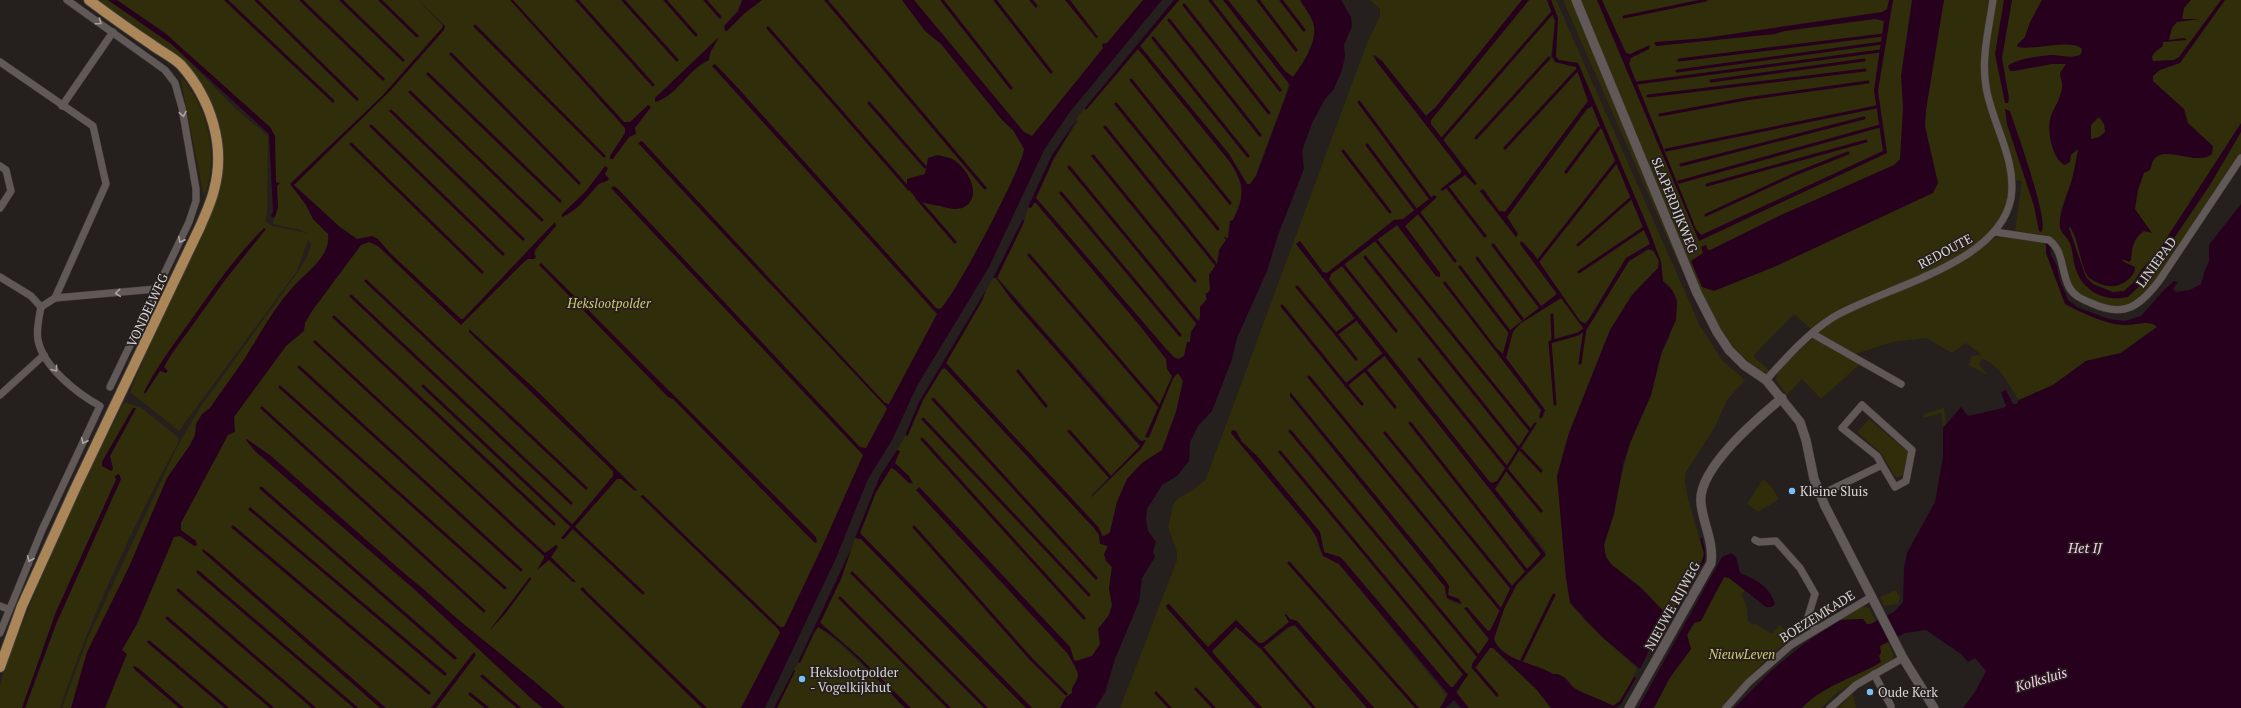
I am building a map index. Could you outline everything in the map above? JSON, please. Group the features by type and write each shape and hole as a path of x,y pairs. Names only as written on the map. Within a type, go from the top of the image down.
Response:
{"main road":[{"name":"VONDELWEG","path":"0,667 22,606 75,489 200,227 213,195 217,173 218,151 214,125 210,112 196,85 180,64 88,0"}],"street":[{"name":"VONDELWEG","path":"67,0 165,70 175,83 182,108 196,189 194,211 110,387"},
{"name":"SLAPERDIJKWEG","path":"1576,0 1697,293 1712,324 1733,355 1766,380 1782,398 1803,428 1814,479 1820,495 1881,617 1903,658 1934,708"},
{"name":"REDOUTE","path":"1766,380 1813,334 1830,320 1854,306 1971,253 1995,232 2007,210 2011,187 2009,161 1990,104 1985,79 1986,52 1993,0"},
{"path":"62,106 113,32"},
{"path":"0,62 93,126 106,184 55,298"},
{"name":"LINIEPAD","path":"1995,232 2049,240 2058,250 2066,280 2073,293 2081,299 2109,310 2129,308 2144,300 2159,281 2241,158"},
{"path":"0,166 6,170 11,191 0,208"},
{"path":"0,277 31,296 41,307"},
{"path":"0,633 8,609 42,530 100,406 80,395 64,380 44,355 38,342 37,329 41,307 55,298 156,289"},
{"path":"1813,334 1901,384"},
{"path":"0,394 44,355"},
{"name":"NIEUWE RIJWEG","path":"1629,708 1711,563 1713,550 1700,501 1704,483 1732,444 1782,398"},
{"path":"1862,405 1912,450 1906,481 1895,487 1882,465 1877,456 1842,428 1862,405"},
{"path":"1820,495 1882,465"},
{"path":"1755,540 1759,542 1776,541 1800,568 1815,594 1808,617 1816,629"},
{"name":"BOEZEMKADE","path":"1726,708 1748,683 1791,644 1871,597"},
{"path":"0,606 8,609"},
{"path":"1830,708 1856,685 1903,658"},
{"path":"1874,674 1891,706"}],"green space":[{"name":"Hekslootpolder","path":"99,0 108,0 169,42 112,0 1153,0 1071,98 876,448 754,708 62,708 87,640 176,449 199,409 297,273 308,255 311,244 308,240 297,271 179,431 130,392 150,344 213,209 222,171 223,138 215,109 200,84 180,62","holes":["179,51 272,135 275,212 273,224 307,233 272,226 265,221 267,215 268,136 235,108"]},
{"path":"1179,0 1223,0 1289,81 1285,97 1256,176 1251,184 1247,184 1229,154 1140,46"},
{"path":"1228,0 1300,0 1313,22 1314,36 1309,51 1293,77 1285,71"},
{"path":"1370,0 1522,0 1435,108 1426,116 1382,61 1376,55 1373,55 1461,170 1461,173 1441,189 1442,191 1465,175 1477,183 1431,124 1431,120 1529,0 1547,0 1555,21 1551,56 1555,62 1576,67 1588,101 1505,212 1499,211 1483,189 1480,191 1516,237 1518,235 1507,217 1587,109 1592,106 1650,244 1626,258 1586,323 1580,321 1524,242 1520,242 1557,294 1509,331 1503,354 1497,349 1445,281 1443,283 1541,410 1541,419 1545,414 1543,407 1506,358 1512,335 1518,325 1561,298 1584,329 1592,321 1629,261 1651,248 1659,261 1658,268 1632,295 1610,330 1569,433 1557,475 1566,578 1583,619 1637,668 1624,695 1613,706 1576,689 1560,675 1553,674 1511,657 1495,644 1498,622 1510,595 1518,583 1546,552 1495,489 1537,424 1534,423 1497,481 1492,483 1489,481 1329,279 1331,274 1397,225 1436,276 1441,275 1405,226 1413,212 1403,220 1394,220 1327,273 1323,272 1300,241 1296,244 1541,553 1539,558 1511,587 1490,631 1471,617 1489,640 1472,664 1476,666 1490,648 1493,648 1537,690 1551,708 1469,708 1457,694 1462,684 1464,673 1453,687 1451,687 1344,561 1340,557 1324,553 1320,532 1257,456 1242,442 1236,431 1231,433 1315,534 1320,551 1326,557 1339,564 1448,697 1440,708 1374,708 1297,621 1290,619 1286,614 1285,615 1289,622 1263,643 1259,643 1236,620 1208,647 1167,604 1167,608 1256,708 1120,708 1177,560 1177,552 1168,527 1173,505 1178,498 1192,491 1206,479 1367,43 1380,16 1380,9","holes":["1291,393 1434,566 1449,593 1448,595 1459,599 1460,605 1449,600 1445,594 1445,587 1290,396"]},
{"path":"1551,0 1556,0 1700,326 1722,360 1745,380 1727,400 1715,427 1686,472 1685,481 1688,499 1704,554 1689,586 1668,614 1665,613 1646,592 1613,566 1605,553 1604,545 1630,443 1651,395 1660,356 1669,339 1676,296 1669,285 1663,281 1661,262 1649,230 1578,63 1559,60 1556,57 1555,49 1557,23"},
{"path":"1563,0 1572,0 1681,263 1679,264 1677,260"},
{"path":"1581,0 1990,0 1982,63 2007,164 2009,182 2007,202 1995,228 1968,252 1812,330 1794,314 1753,356 1771,372 1766,374 1739,353 1726,337 1708,308"},
{"path":"1995,0 2241,0 2241,153 2159,277 2138,301 2121,307 2101,305 2080,294 2069,281 2063,254 2056,241 2044,235 2015,231 2022,181 2014,180 1987,81 1988,55"},
{"path":"1136,49 1142,53 1230,162 1238,177 1241,190 1240,204 1233,220 1230,221 1228,238 1222,246 1217,264 1214,262 1215,266 1209,275 1210,290 1206,293 1204,308 1194,327 1190,342 1187,343 1184,356 1179,359 1175,358 1167,350 1036,198 1053,160 1078,121 1076,119 1085,108 1086,110"},
{"path":"180,76 190,88 198,102 208,133 211,149 211,166 209,182 204,197"},
{"path":"1035,202 1141,327 1166,359 1167,369 1172,376 1145,436 1176,374 1181,375 1183,381 1176,412 1162,451 1142,463 1127,479 1117,502 1110,532 1103,536 1099,528 946,363 993,278 996,278 1016,304 1140,445 1139,448 1091,495 1092,497 1144,444 997,277 1024,222 1028,207 1030,208"},
{"path":"2001,237 2046,243 2046,253 2065,304 2094,318 2109,323 2128,325 2150,323 2157,327 2120,353 2086,361 2053,385 2019,400 1994,365 1982,359 1979,364 1987,375 1967,364 1970,363 1971,356 1982,355 1966,343 1952,353 1926,338 1893,342 1849,356 1860,364 1821,399 1802,379 1787,395 1776,380 1777,374 1789,360 1822,329 1842,315 1968,258 1993,239"},
{"path":"945,368 1094,528 1099,535 1099,540 1108,547 1108,562 1112,567 1109,589 1112,605 1109,615 1098,629 1101,644 1092,656 1077,662 1074,660 1070,647 923,491 916,490 1068,654 1076,668 1078,676 1072,688 1072,693 1066,697 1060,708 1032,708 860,533 876,492 891,468 910,484 913,482 895,463 899,450 897,450 905,436 908,435 923,400 942,369"},
{"path":"124,402 140,407 178,437 178,443 113,573 85,640 60,708 25,708 56,624 121,479 118,474 115,476 116,480 56,612 22,708 0,708 0,686 6,664 73,505","holes":["133,408 136,409 110,456 113,469 102,462"]},
{"path":"1944,408 1946,424 1943,426 1941,413 1923,418 1924,414"},
{"path":"1869,419 1908,452 1903,475 1896,478 1880,452 1857,432"},
{"path":"1763,479 1771,486 1779,499 1758,512 1747,504"},
{"path":"855,538 861,539 1026,708 911,708 857,655 823,625 820,621 841,579"},
{"name":"NieuwLeven","path":"1725,577 1729,578 1745,590 1741,595 1747,607 1747,619 1752,625 1754,623 1772,634 1780,625 1793,637 1773,653 1755,671 1723,708 1654,708 1672,674 1691,649 1687,635"},
{"path":"1895,590 1900,596 1898,604 1884,606 1880,597"},
{"path":"1863,606 1869,608 1876,621 1867,625 1863,619 1840,620"},
{"path":"1293,625 1367,708 1262,708 1212,651 1236,627 1261,649"},
{"path":"818,627 832,637 870,672 905,708 777,708 798,662 800,663"},
{"path":"1888,642 1894,656 1891,662 1838,692 1821,708 1802,708 1810,700 1839,682 1881,662 1879,656 1881,653 1880,646"},
{"path":"1853,693 1856,708 1838,708"}],"water":[{"path":"108,0 117,0 165,33 270,127 275,136 276,182 280,183 277,186 278,207 275,217 273,218 271,216 273,211 269,134 171,44"},
{"path":"418,0 445,26 444,30 390,91 294,185 340,227 357,239 372,236 378,239 390,253 461,319 463,319 555,222 556,226 536,249 534,253 536,257 534,259 528,259 524,262 461,325 378,246 369,242 361,245 312,311 305,323 304,331 286,346 234,417 235,432 228,435 181,523 181,530 196,541 197,545 194,546 180,536 174,537 137,624 122,650 127,654 105,708 71,708 87,652 129,567 167,478 190,445 195,435 196,424 202,414 210,408 241,364 280,304 293,287 322,257 326,250 328,234 313,219 306,205 290,184 382,96 442,28 443,25"},
{"path":"510,0 513,0 624,122 630,122 648,105 651,107 635,128 636,134 629,137 613,159 610,159 610,156 625,133 625,128"},
{"path":"742,0 762,0 745,13 727,31 725,31 724,26 738,11"},
{"path":"902,0 914,0 1024,132 1032,136 1103,48 1102,44 1107,43 1143,0 1162,0 1069,113 1044,150 989,267 917,386 892,440 868,479 836,558 765,708 741,708 780,633 778,629 640,496 643,495 780,627 784,627 823,545 863,455 611,188 614,186 620,191 860,447 866,448 887,409 886,407 638,143 642,141 885,403 889,404 937,314 712,66 715,64 738,88 936,308 940,309 948,300 959,282 987,231 1012,180 1024,149 1013,130 1002,120 941,44 925,31"},
{"path":"1065,0 1070,0 1098,37 1096,38"},
{"path":"1174,0 1179,0 1140,46 1229,154 1247,184 1250,184 1256,176 1290,85 1223,0 1228,0 1285,71 1293,77 1305,59 1314,36 1313,22 1300,0 1341,0 1351,17 1352,26 1344,45 1345,57 1342,70 1334,89 1325,99 1312,123 1302,151 1304,169 1278,235 1267,271 1237,338 1232,359 1212,411 1198,426 1190,442 1189,461 1177,476 1162,485 1147,509 1146,519 1148,531 1156,542 1153,552 1155,557 1142,578 1139,602 1115,659 1105,693 1095,708 1060,708 1066,697 1072,693 1072,688 1078,676 1076,668 1068,654 916,490 919,487 923,491 1070,647 1074,660 1076,661 1092,656 1100,644 1098,629 1109,615 1112,605 1109,589 1112,567 1106,561 1104,554 1108,546 1100,544 1099,535 1094,528 945,368 942,369 923,400 907,437 906,433 919,402 986,290 982,301 946,363 1099,528 1102,536 1107,535 1110,532 1117,502 1127,479 1142,463 1162,450 1176,412 1183,381 1178,373 1173,378 1150,435 1148,438 1145,437 1172,376 1167,369 1166,359 1141,327 1036,203 1034,203 1031,208 1028,207 1052,155 1077,119 1053,160 1036,198 1167,350 1175,358 1179,359 1184,356 1187,342 1190,342 1191,332 1200,319 1200,307 1207,299 1205,293 1207,294 1210,290 1209,275 1215,266 1214,262 1217,264 1219,250 1226,240 1224,237 1228,238 1230,221 1233,220 1240,204 1242,191 1241,184 1230,162 1138,49 1086,110 1085,108"},
{"path":"1522,0 1529,0 1431,120 1431,124 1477,184 1475,185 1465,175 1442,191 1441,189 1461,173 1461,170 1373,55 1382,61 1426,116 1435,108"},
{"path":"1547,0 1551,0 1558,18 1556,57 1559,60 1578,63 1649,230 1661,262 1663,281 1672,290 1677,301 1676,320 1662,351 1651,395 1630,443 1623,465 1614,514 1604,545 1606,557 1611,564 1641,588 1666,614 1674,609 1702,561 1704,554 1700,538 1702,538 1705,550 1705,560 1681,601 1652,645 1640,669 1602,637 1570,603 1566,578 1557,476 1569,433 1610,330 1632,295 1658,268 1659,261 1654,251 1648,249 1629,261 1587,329 1584,329 1561,298 1521,323 1513,331 1506,358 1545,410 1541,419 1539,417 1541,410 1443,283 1445,281 1497,349 1503,354 1509,331 1557,294 1520,244 1521,241 1533,253 1580,321 1585,324 1626,258 1650,244 1602,129 1599,128 1600,126 1592,106 1587,109 1507,217 1518,234 1516,237 1480,191 1483,189 1499,211 1505,212 1588,101 1576,67 1555,62 1552,56 1549,58 1552,55 1555,21"},
{"path":"1597,0 1602,0 1626,53 1630,54 1650,45 1649,49 1631,58 1629,64 1696,229 1701,235 1883,151 1874,90 1884,21 1875,19 1785,31 1775,34 1656,46 1654,43 1656,42 1705,38 1882,12 1887,9 1889,0 1893,0 1878,91 1887,153 1699,241"},
{"path":"1912,0 1944,0 1926,110 1925,126 1938,183 1933,193 1774,267 1714,291 1702,287 1691,261 1703,253 1701,247 1706,245 1708,250 1710,250 1781,215 1894,165 1900,159 1903,107 1901,76"},
{"path":"2004,0 2012,0 2002,58 2009,98 2008,103 2005,103 1995,54"},
{"path":"2042,0 2191,0 2184,8 2182,19 2200,19 2177,22 2172,28 2169,40 2184,38 2187,40 2163,42 2163,46 2154,53 2152,57 2153,61 2174,60 2179,57 2221,0 2225,0 2180,63 2160,70 2153,76 2153,81 2184,109 2188,123 2213,146 2212,154 2205,157 2197,158 2172,154 2158,156 2153,161 2150,170 2144,173 2138,190 2135,209 2152,233 2144,231 2140,234 2134,244 2131,260 2129,262 2122,259 2124,262 2135,267 2132,276 2120,285 2114,286 2098,283 2088,277 2076,239 2070,227 2069,228 2086,277 2093,284 2113,292 2124,291 2133,283 2142,269 2157,253 2241,123 2241,132 2210,185 2146,280 2128,297 2111,298 2096,294 2084,284 2076,270 2072,249 2069,242 2060,228 2060,218 2071,183 2078,149 2071,155 2070,162 2065,165 2057,158 2054,152 2049,131 2052,112 2058,101 2062,88 2060,73 2066,64 2052,64 2014,71 2010,71 2008,66 2016,61 2040,56 2054,55 2074,57 2081,54 2082,49 2077,46 2069,45 2025,48 2018,47 2017,45 2025,37 2030,22","holes":["2099,117 2104,124 2105,132 2099,137 2091,139 2091,125"]},
{"path":"719,37 710,53 709,60 695,70 670,94 655,102 655,98"},
{"path":"2005,109 2010,111 2037,195 2043,225 2041,232 2039,231 2034,206 2007,124"},
{"path":"937,155 952,159 963,168 968,175 973,189 973,196 970,202 964,207 952,209 925,203 914,196 907,187 907,179 925,174 928,158"},
{"path":"605,166 608,168 605,174 609,179 599,184 573,211 562,217 562,214 586,191"},
{"path":"1434,195 1437,197 1405,226 1440,273 1440,277 1436,276 1397,225 1331,274 1329,280 1489,481 1492,483 1497,481 1534,423 1537,422 1495,489 1546,555 1517,584 1504,609 1494,639 1498,647 1511,657 1553,674 1560,675 1576,689 1613,706 1620,701 1634,677 1636,678 1621,704 1616,708 1551,708 1537,690 1493,648 1490,648 1476,667 1472,667 1472,664 1489,639 1464,608 1467,607 1487,630 1490,631 1511,587 1541,554 1296,244 1300,241 1323,272 1327,273 1394,220 1403,219"},
{"name":"Het IJ","path":"2241,204 2241,708 1963,708 1975,692 1986,671 1975,658 1968,662 1961,654 1926,630 1905,633 1880,646 1881,653 1879,656 1881,662 1829,688 1810,700 1802,708 1734,708 1772,670 1805,643 1840,620 1863,619 1867,624 1871,624 1894,612 1903,602 1904,568 1907,553 1935,502 1943,457 1943,428 1961,407 1968,416 2003,408 2006,406 2001,392 2006,390 2013,404 2017,404 2019,400 2053,385 2086,361 2121,353 2157,327 2150,323 2124,325 2109,323 2094,318 2065,304 2046,253 2046,245 2042,242 2050,243 2051,255 2057,266 2060,281 2068,300 2077,307 2109,319 2125,321 2141,316 2174,281 2178,282 2173,289 2176,292 2190,290 2201,284 2209,262 2209,245"},
{"path":"1023,219 1024,222 997,278 1138,439 1141,441 1146,440 1141,449 1090,498 1140,446 1011,299 996,278 993,278"},
{"path":"264,228 266,229 225,280 171,355 164,367 168,371 166,373 160,371 145,394 144,392 159,365 206,298 253,239"},
{"path":"541,263 816,537 817,542 815,543 673,399 668,397 539,265"},
{"path":"469,329 535,389 637,490 635,491 621,479 617,479 564,539 562,539 561,538 613,476 613,471 469,332"},
{"path":"315,340 545,553 556,545 558,547 551,557 576,582 573,582 549,560 537,570 544,556 313,342"},
{"path":"1290,392 1446,581 1449,586 1448,595 1459,599 1462,604 1447,598 1445,587 1290,396"},
{"path":"133,408 136,408 110,456 113,469 111,471 102,466 102,462"},
{"path":"1232,430 1236,431 1242,442 1257,456 1320,532 1324,552 1340,557 1344,561 1447,683 1453,687 1464,673 1467,673 1468,675 1456,692 1469,708 1461,708 1454,700 1446,708 1440,708 1448,694 1339,564 1323,556 1317,538 1310,527 1231,433"},
{"path":"247,439 271,456 458,620 528,676 565,708 543,708 534,701 415,590 255,451 246,440"},
{"path":"897,450 900,451 895,463 909,476 913,484 908,482 891,468 876,492 860,533 1032,708 1026,708 861,539 855,538 880,476"},
{"path":"119,474 121,479 56,624 25,708 22,708 56,612 116,480 115,476"},
{"path":"852,547 841,579 820,623 857,655 911,708 905,708 852,653 840,642 818,627 814,632 800,663 798,662"},
{"path":"203,549 386,708 380,708 202,551"},
{"path":"1731,553 1736,557 1740,573 1762,584 1770,593 1775,604 1772,607 1766,607 1729,578 1724,577 1701,621 1694,623 1687,635 1691,649 1669,679 1654,708 1638,708 1722,557"},
{"path":"530,577 531,579 505,614 489,631"},
{"path":"583,587 707,708 702,708 580,589"},
{"path":"1169,604 1208,647 1236,620 1259,643 1263,643 1289,622 1285,615 1286,614 1290,619 1297,621 1374,708 1367,708 1295,625 1288,627 1261,649 1236,627 1212,651 1262,708 1256,708 1167,608 1166,605"},
{"path":"474,652 476,655 436,708 431,708"},
{"path":"135,666 184,708 179,708 135,670 133,667"},
{"path":"794,670 795,671 777,708 774,708"}],"waterway":[{"path":"226,0 333,101"},
{"path":"256,0 357,99"},
{"path":"301,0 383,79"},
{"path":"341,0 403,60"},
{"path":"380,0 417,36"},
{"path":"577,0 653,85"},
{"path":"623,0 677,60"},
{"path":"665,0 696,35"},
{"path":"705,0 720,17"},
{"path":"826,0 985,188"},
{"path":"942,0 1011,88"},
{"path":"995,0 1051,72"},
{"path":"1031,0 1036,6"},
{"path":"1210,0 1280,90"},
{"path":"1258,0 1296,50"},
{"path":"1281,0 1304,30"},
{"path":"1624,17 1706,0"},
{"path":"1184,5 1269,113"},
{"path":"1442,139 1552,13"},
{"path":"1169,20 1260,135"},
{"path":"475,26 604,156"},
{"path":"768,28 909,189"},
{"path":"1679,60 1883,35"},
{"path":"1153,38 1248,156"},
{"path":"1677,71 1882,43"},
{"path":"1637,83 1880,51"},
{"path":"451,54 579,183"},
{"path":"1476,138 1549,58"},
{"path":"1711,81 1864,60"},
{"path":"1505,148 1577,70"},
{"path":"1648,96 1865,70"},
{"path":"428,74 560,201"},
{"path":"1131,80 1230,203"},
{"path":"1660,115 1746,99 1868,82"},
{"path":"410,92 542,220"},
{"path":"1359,102 1430,198"},
{"path":"869,103 925,167"},
{"path":"1116,104 1218,229"},
{"path":"1666,150 1876,107"},
{"path":"391,111 523,239"},
{"path":"1681,165 1864,118"},
{"path":"371,126 503,254"},
{"path":"1679,182 1880,126"},
{"path":"1105,127 1214,262"},
{"path":"1566,172 1599,128"},
{"path":"1707,185 1866,141"},
{"path":"351,144 482,272"},
{"path":"1367,145 1416,210"},
{"path":"1343,151 1390,212"},
{"path":"1706,215 1795,174 1848,153"},
{"path":"1093,156 1195,281"},
{"path":"1538,261 1616,162"},
{"path":"1069,167 1197,322"},
{"path":"1448,188 1485,236"},
{"path":"1061,193 1180,335"},
{"path":"917,198 955,242"},
{"path":"1578,245 1630,199"},
{"path":"1419,213 1455,261"},
{"path":"1579,272 1644,228"},
{"path":"1376,240 1530,430"},
{"path":"1493,245 1540,307"},
{"path":"1029,255 1159,406"},
{"path":"1365,257 1518,448"},
{"path":"1477,258 1522,319"},
{"path":"1343,265 1396,331"},
{"path":"1460,267 1509,331"},
{"path":"366,281 586,488"},
{"path":"1297,287 1336,334 1355,320"},
{"path":"351,296 571,503"},
{"path":"1282,306 1346,385 1383,355"},
{"path":"1552,315 1553,341"},
{"path":"334,317 554,524"},
{"path":"1580,363 1585,329"},
{"path":"1555,404 1550,342 1578,334 1585,329"},
{"path":"1336,334 1356,359"},
{"path":"1419,359 1506,467"},
{"path":"299,367 521,570"},
{"path":"1365,370 1395,407"},
{"path":"1018,371 1046,406"},
{"path":"1309,377 1500,609"},
{"path":"1346,385 1362,404"},
{"path":"423,386 643,593"},
{"path":"280,387 505,588"},
{"path":"933,399 1096,578"},
{"path":"262,408 484,611"},
{"path":"923,419 1089,595"},
{"path":"1410,423 1526,570"},
{"path":"1069,431 1110,477"},
{"path":"1290,431 1478,656"},
{"path":"1385,433 1511,587"},
{"path":"922,439 1084,618"},
{"path":"1521,450 1541,471"},
{"path":"1280,452 1464,673"},
{"path":"1507,470 1541,511"},
{"path":"261,488 455,658"},
{"path":"250,509 445,674"},
{"path":"233,527 429,693"},
{"path":"914,527 1031,659 1066,694"},
{"path":"1289,563 1417,708"},
{"path":"198,572 356,708"},
{"path":"852,573 986,708"},
{"path":"178,590 314,708"},
{"path":"1522,660 1554,595"},
{"path":"840,598 949,708"},
{"path":"167,618 272,708"},
{"path":"149,642 227,708"},
{"path":"1263,649 1314,708"},
{"path":"1473,667 1497,695"},
{"path":"482,676 519,708"},
{"path":"1196,689 1214,708"},
{"path":"1156,693 1170,708"},
{"path":"470,694 487,708"}],"place":[{"name":"Kleine Sluis","path":"1792,491"},
{"name":"Hekslootpolder - Vogelkijkhut","path":"802,679"},
{"name":"Oude Kerk","path":"1870,692"}],"water label":[{"name":"Kolksluis","path":"2041,679"}]}
